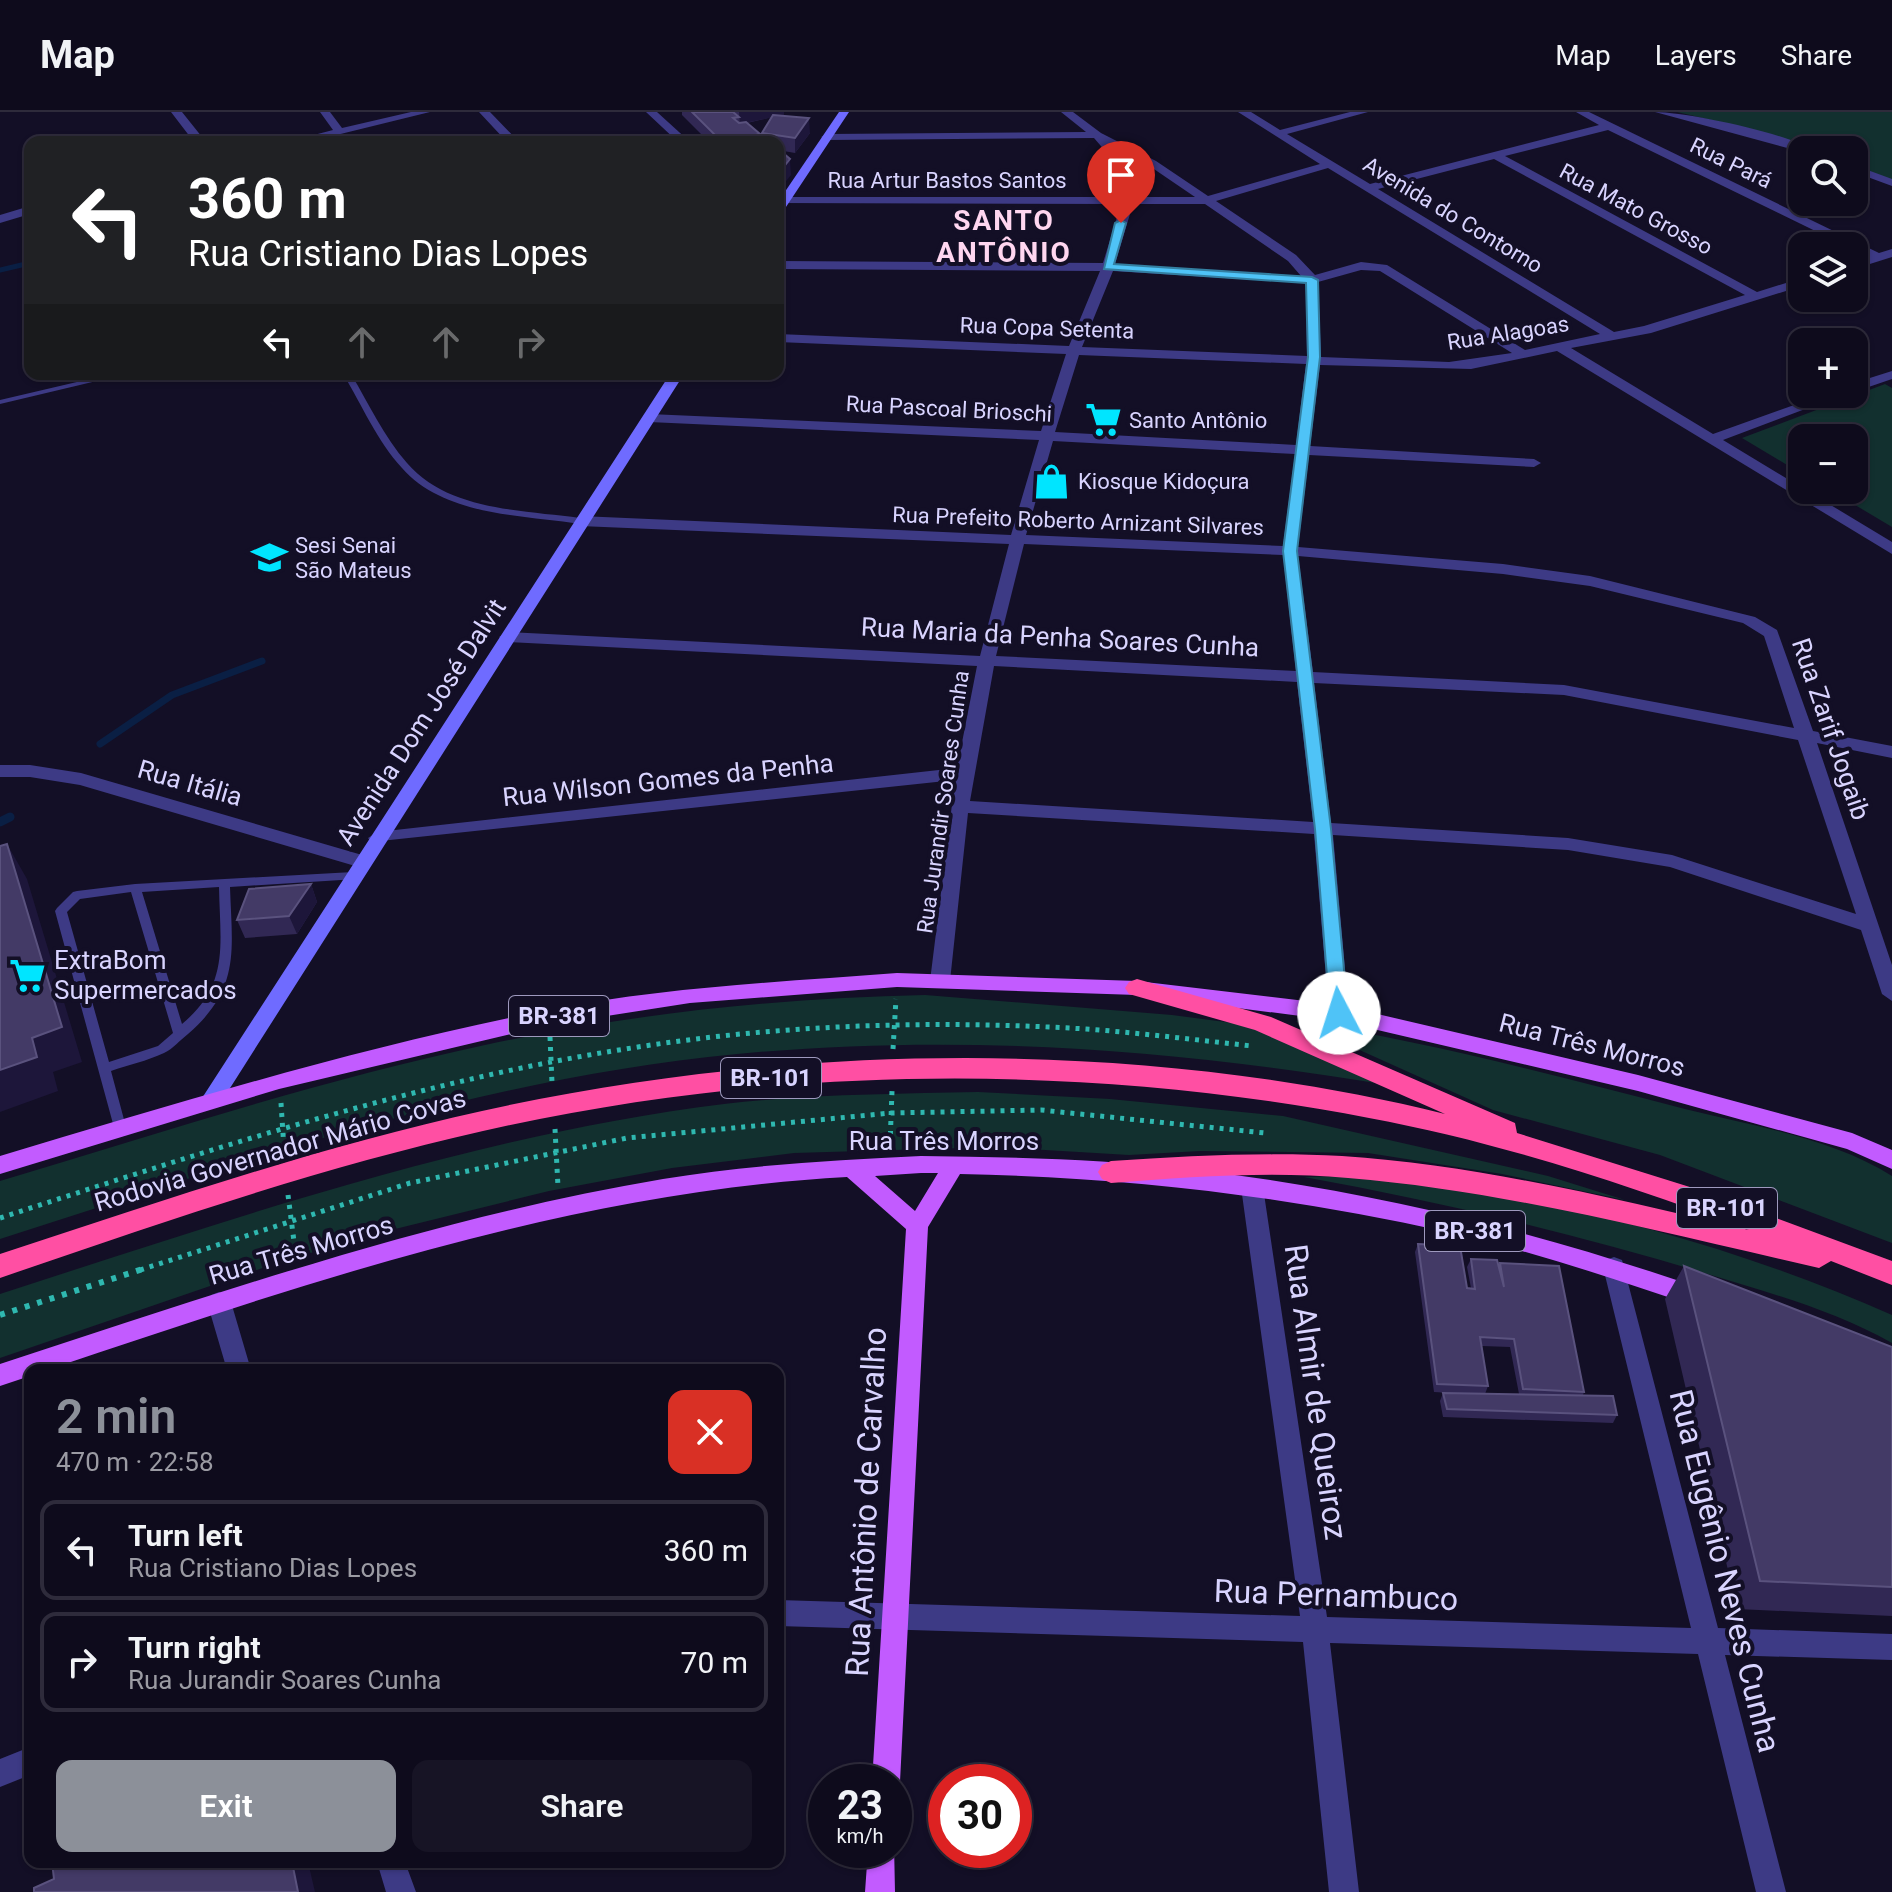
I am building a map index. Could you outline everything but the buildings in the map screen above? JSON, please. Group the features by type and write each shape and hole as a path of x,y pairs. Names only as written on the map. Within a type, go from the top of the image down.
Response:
{"highway":[{"path":"1137,988 1262,1023 1322,1046 1559,1154"},
{"name":"Rodovia Governador Mário Covas","path":"0,1266 325,1162 568,1104 795,1075 1059,1072 1264,1089 1376,1109 1559,1154 1720,1206 1892,1273"},
{"path":"1111,1172 1271,1164 1377,1170 1496,1187 1892,1273"}],"main road":[{"name":"Rua Três Morros","path":"0,1165 279,1081 549,1017 690,996 798,985 940,981 1137,988 1339,1013 1638,1083 1852,1142 1892,1160"},
{"name":"Rua Três Morros","path":"33,1364 219,1302 559,1208 669,1187 851,1168 955,1164 1111,1172 1252,1187 1463,1229 1614,1267 1714,1303"},
{"name":"Rua Antônio de Carvalho","path":"887,1764 917,1226 955,1164"},
{"path":"851,1168 917,1226"},
{"name":"Rua Três Morros","path":"0,1375 24,1367"},
{"path":"880,1892 881,1868"}],"street":[{"path":"176,112 195,136"},
{"path":"325,112 339,131"},
{"path":"318,136 425,112"},
{"path":"484,112 507,136"},
{"path":"651,112 677,136"},
{"path":"784,197 844,112"},
{"path":"1066,112 1096,135 1134,152 1292,258 1312,280 1314,357 1300,450 1290,551 1323,829 1339,1013"},
{"name":"Avenida do Contorno","path":"1243,112 1612,336"},
{"path":"1279,133 1363,112"},
{"name":"Rua Pará","path":"1581,112 1878,257"},
{"path":"1660,112 1742,130 1788,144"},
{"path":"1370,188 1609,126"},
{"path":"827,137 1096,135"},
{"name":"Rua Jurandir Soares Cunha","path":"940,981 960,806 987,659 1017,541 1074,350 1108,267 1127,201 1128,175 1096,135"},
{"name":"Rua Mato Grosso","path":"1496,156 1758,297"},
{"name":"Rua Artur Bastos Santos","path":"784,200 1204,201 1331,164"},
{"path":"1868,174 1892,183"},
{"path":"0,219 24,212"},
{"path":"1868,260 1892,253"},
{"path":"784,265 1108,267 1312,280 1361,266 1383,268 1523,354"},
{"path":"1612,336 1646,330 1788,287"},
{"name":"Rua Alagoas","path":"1314,357 1449,366 1612,336"},
{"name":"Rua Copa Setenta","path":"784,338 1314,357"},
{"path":"1558,346 1892,549"},
{"path":"1868,383 1892,375"},
{"name":"Avenida Dom José Dalvit","path":"211,1101 673,380"},
{"path":"1712,439 1799,408"},
{"name":"Rua Pascoal Brioschi","path":"649,418 1534,463"},
{"name":"Rua Prefeito Roberto Arnizant Silvares","path":"580,521 1290,551 1503,569 1590,581 1759,624"},
{"name":"Rua Zarif Jogaib","path":"1759,624 1771,633 1892,994"},
{"name":"Rua Maria da Penha Soares Cunha","path":"507,637 1577,691 1892,752"},
{"name":"Rua Itália","path":"0,771 30,771 81,779 358,869"},
{"name":"Rua Wilson Gomes da Penha","path":"377,838 965,773"},
{"path":"960,806 1568,844 1622,851 1672,861 1871,926"},
{"name":"Rua Almir de Queiroz","path":"1252,1187 1315,1628 1344,1892"},
{"name":"Rua Eugênio Neves Cunha","path":"1614,1267 1771,1892"},
{"path":"219,1302 237,1364"},
{"name":"Rua Pernambuco","path":"784,1613 1892,1647"},
{"path":"0,1773 24,1763"},
{"path":"393,1868 401,1892"}],"lane":[{"path":"0,402 96,380"},
{"path":"351,380 407,469 440,492 469,502 580,521"},
{"path":"120,1127 61,911 77,895 358,869"},
{"path":"106,1068 162,1049 200,1019 215,1001 226,973 224,882"},
{"path":"135,888 179,1034"}],"green space":[{"path":"1677,112 1892,112 1892,180 1868,171 1868,136 1788,136 1788,141"},
{"path":"1885,384 1892,388 1892,527 1853,504 1868,504 1868,424 1788,424 1788,466 1742,438 1821,408 1868,408 1868,390"},
{"path":"925,995 1172,1015 1233,1023 1283,1038 1388,1085 1225,1062 1064,1048 902,1045 737,1054 549,1082 456,1103 272,1153 0,1239 0,1181 363,1074 539,1034 649,1016 759,1004"},
{"path":"1295,1021 1491,1060 1792,1135 1844,1152 1892,1176 1892,1243 1660,1155 1493,1110"},
{"path":"978,1092 1110,1099 1283,1116 1548,1176 1625,1200 1502,1174 1368,1153 1200,1151 1129,1155 996,1147 794,1153 672,1168 549,1191 391,1230 286,1260 0,1358 0,1294 268,1208 448,1157 631,1118 724,1104 819,1096"},
{"path":"1342,1176 1413,1183 1553,1206 1692,1241 1760,1263 1892,1315 1892,1343 1803,1304 1661,1260 1509,1220 1304,1177"}],"waterway":[{"path":"0,270 24,264"},
{"path":"100,744 172,695 262,661"},
{"path":"0,822 10,817"}],"place":[{"name":"Santo Antônio","path":"1103,420"},
{"name":"Kiosque Kidoçura","path":"1052,481"},
{"name":"Sesi Senai São Mateus","path":"269,558"},
{"name":"ExtraBom Supermercados","path":"28,975"}],"district":[{"name":"SANTO ANTÔNIO","path":"1004,236"}],"route":[{"path":"1121,223 1108,267 1312,280 1315,291 1314,357 1300,450 1290,551 1323,829 1339,1013"}]}
